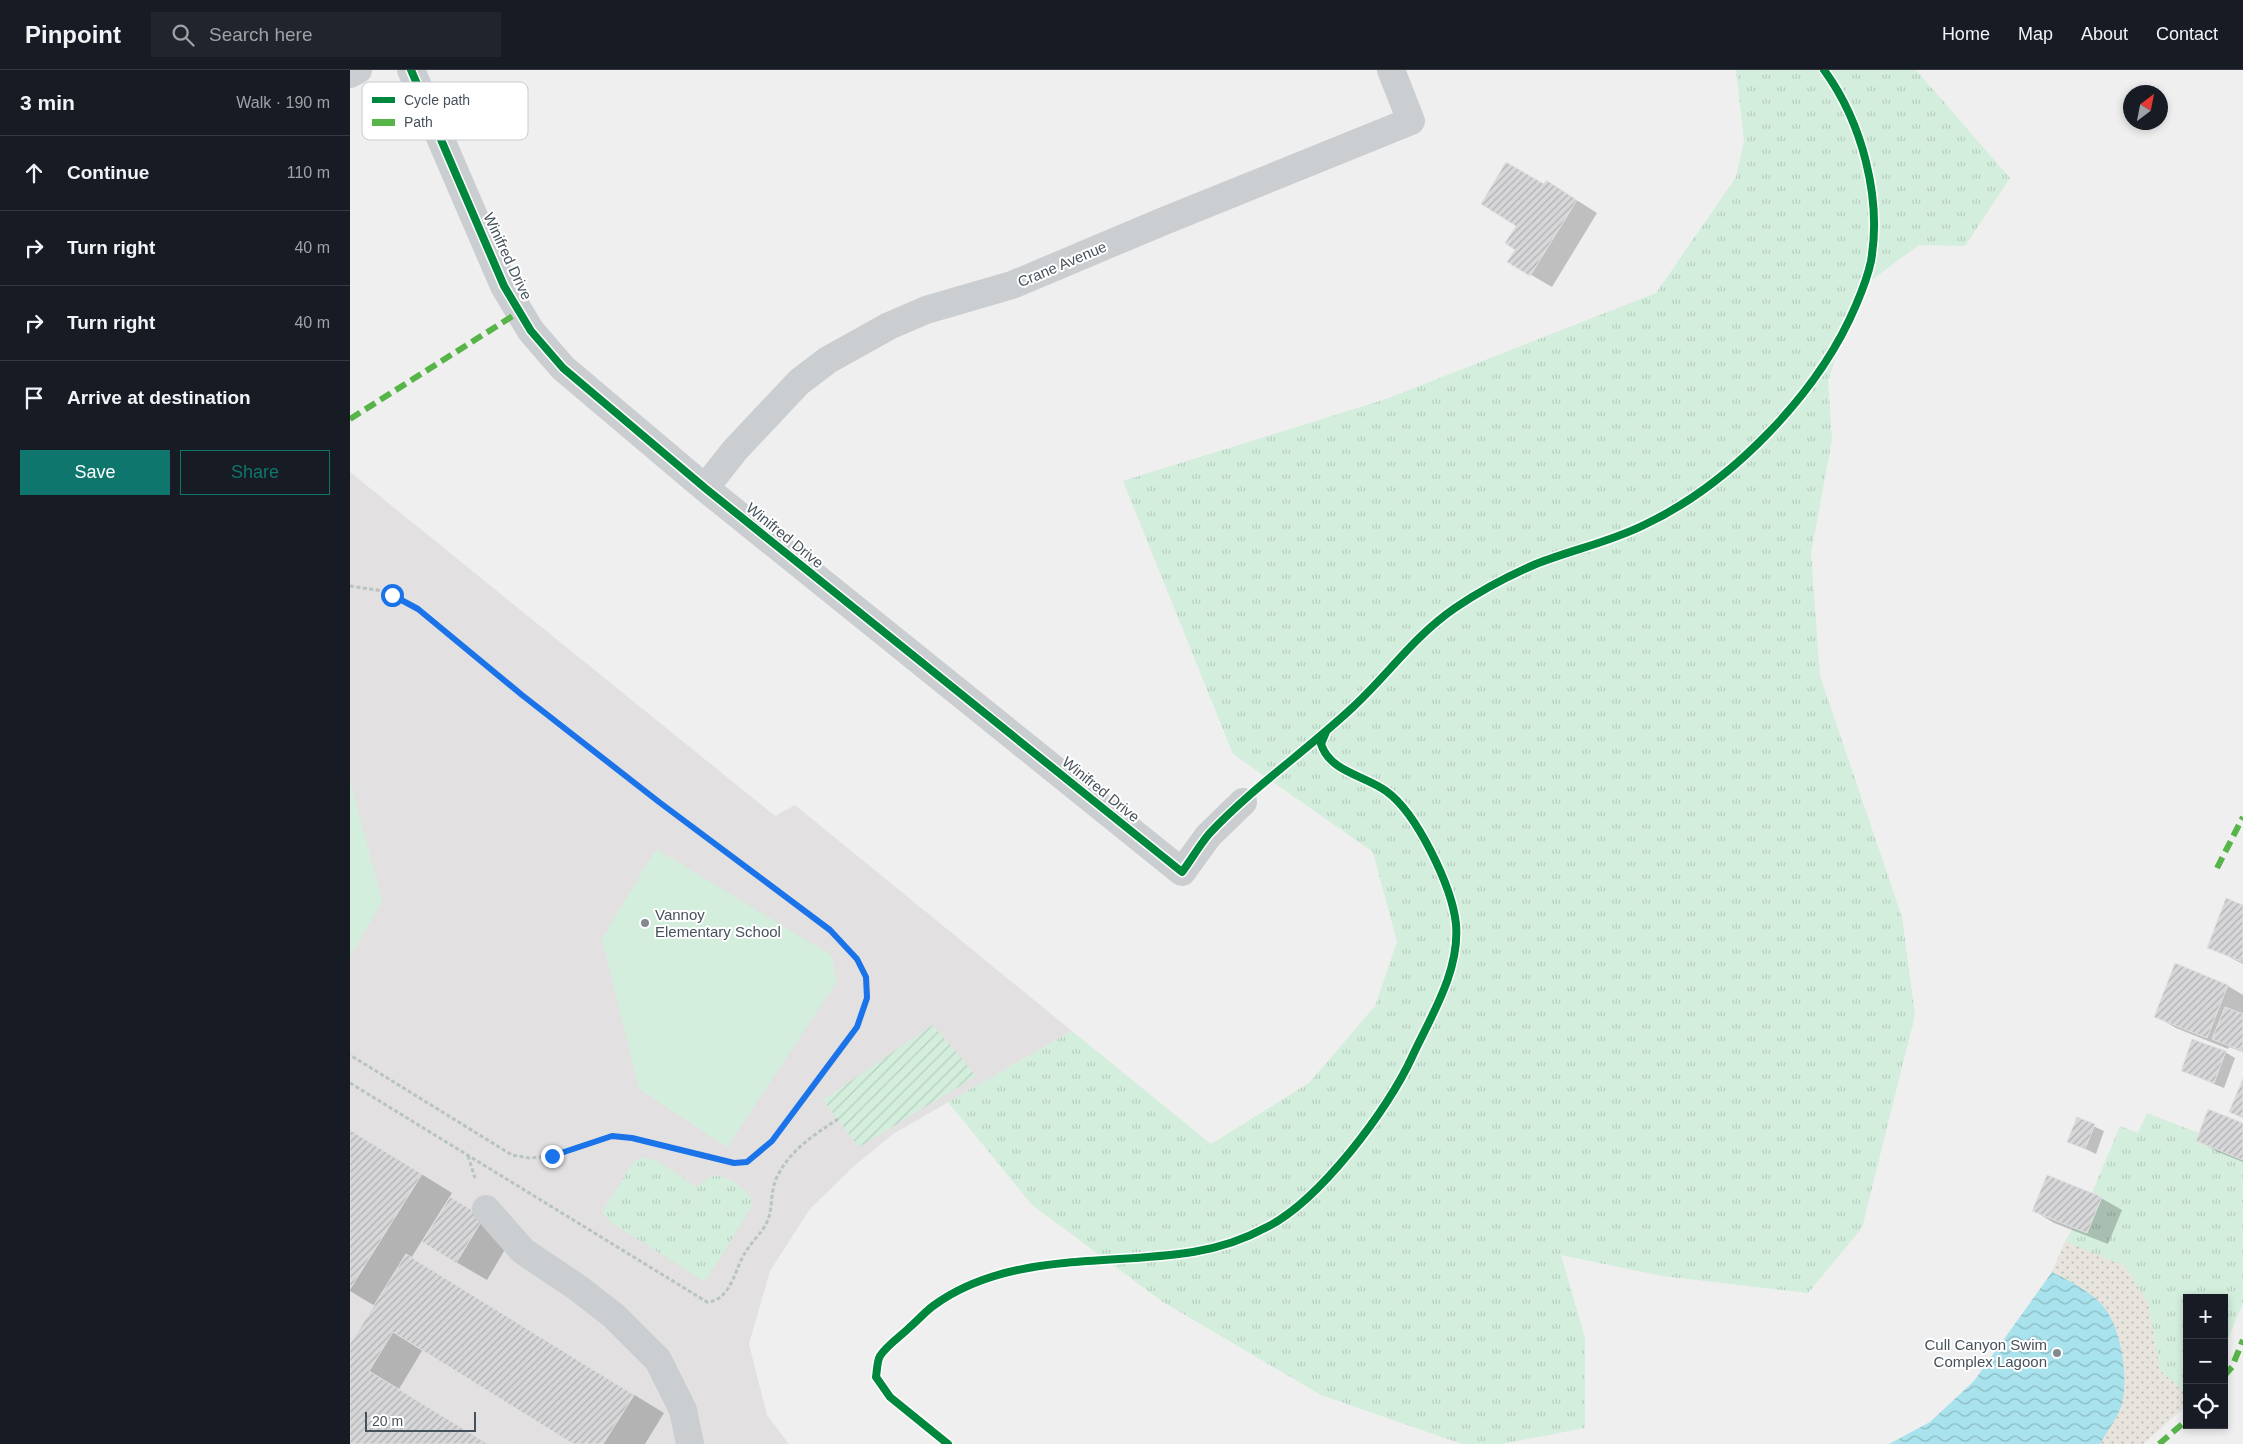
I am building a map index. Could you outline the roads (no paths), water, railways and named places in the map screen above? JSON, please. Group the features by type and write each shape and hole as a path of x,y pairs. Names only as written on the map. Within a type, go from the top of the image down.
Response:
{"street":[{"path":"350,74 358,70"},
{"name":"Winifred Drive","path":"411,70 416,82"},
{"name":"Crane Avenue","path":"705,488 735,450 800,382 834,356 889,326 926,310 1012,285 1164,220 1411,121 1391,70"},
{"name":"Winifred Drive","path":"441,140 504,286 531,331 563,368 705,488 1182,872 1208,836 1243,802"},
{"path":"486,1210 523,1251 578,1288 614,1316 658,1360 682,1410 690,1444"}],"water":[{"name":"Cull Canyon Swim Complex Lagoon","path":"2052,1272 2083,1289 2097,1300 2108,1313 2117,1333 2123,1359 2123,1397 2119,1412 2100,1444 1889,1444 1930,1422 1974,1381"}],"place":[{"name":"Vannoy Elementary School","path":"645,923"},
{"name":"Cull Canyon Swim Complex Lagoon","path":"2057,1353"}]}
